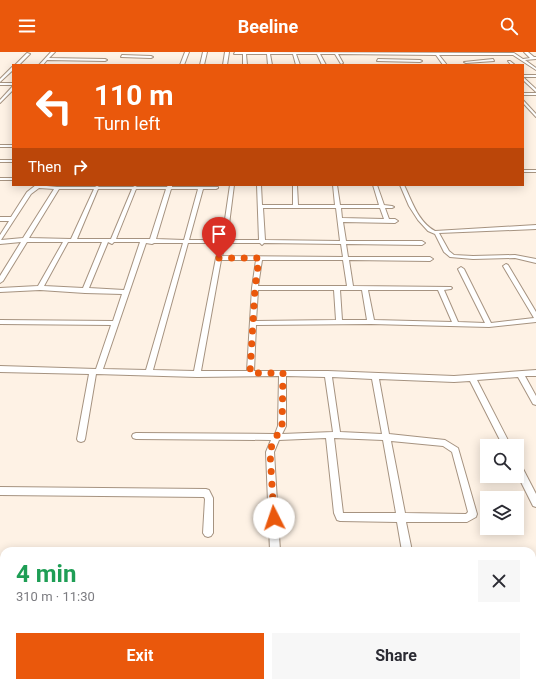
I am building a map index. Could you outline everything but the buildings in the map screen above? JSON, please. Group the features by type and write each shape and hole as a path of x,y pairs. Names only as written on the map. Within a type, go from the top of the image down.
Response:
{"street":[{"path":"42,64 53,52"},
{"path":"182,64 187,52"},
{"path":"202,64 206,52"},
{"path":"224,64 227,52"},
{"path":"244,52 245,64"},
{"path":"266,52 270,64"},
{"path":"294,52 298,64"},
{"path":"335,52 341,63"},
{"path":"377,52 379,64"},
{"path":"526,52 535,58"},
{"path":"235,53 500,53 515,54 535,67"},
{"path":"318,53 324,64"},
{"path":"418,53 422,64"},
{"path":"436,53 444,64"},
{"path":"459,53 467,64 493,60"},
{"path":"18,64 28,54"},
{"path":"122,56 152,56 149,61"},
{"path":"47,58 106,59 102,64"},
{"path":"524,59 535,58"},
{"path":"68,64 72,59"},
{"path":"378,60 420,60"},
{"path":"524,67 535,67"},
{"path":"0,81 12,69"},
{"path":"524,77 536,76"},
{"path":"524,78 536,93"},
{"path":"0,84 12,84"},
{"path":"0,102 2,98 12,89"},
{"path":"524,94 536,93"},
{"path":"524,102 536,116"},
{"path":"524,109 529,109"},
{"path":"0,146 12,146"},
{"path":"0,161 12,161"},
{"path":"524,171 536,171"},
{"path":"0,179 12,179"},
{"path":"0,239 30,193 38,186 56,188 125,186 216,188"},
{"path":"152,242 170,186"},
{"path":"197,374 219,258 224,242 232,186"},
{"path":"259,186 262,242"},
{"path":"295,186 296,206"},
{"path":"335,186 350,288"},
{"path":"375,186 387,220"},
{"path":"403,186 422,223 436,233 447,252 452,256 507,256 536,261"},
{"path":"73,241 97,187"},
{"path":"112,242 135,187"},
{"path":"0,281 56,188"},
{"path":"149,372 201,188"},
{"path":"260,206 392,207"},
{"path":"0,219 13,219"},
{"path":"341,220 395,221"},
{"path":"436,233 439,231 536,226"},
{"path":"0,242 24,240 105,242 344,242 422,244"},
{"path":"40,288 66,241"},
{"path":"85,291 105,242"},
{"path":"81,439 96,371 115,323 143,242"},
{"path":"219,258 430,259"},
{"path":"250,373 255,288 259,258"},
{"path":"253,323 371,322 489,325 536,319 506,266"},
{"path":"461,269 489,325"},
{"path":"0,290 40,288 126,292"},
{"path":"255,288 449,288"},
{"path":"337,288 339,322"},
{"path":"365,288 371,322"},
{"path":"440,288 456,324"},
{"path":"0,322 115,323"},
{"path":"0,369 197,374 283,373 472,378 536,373"},
{"path":"275,547 270,452 282,426 283,373"},
{"path":"136,436 277,437 334,435 388,437 442,443 452,447 455,450 473,514 467,518 344,518 339,516 334,435 328,374"},
{"path":"520,375 536,402"},
{"path":"376,376 406,547"},
{"path":"472,378 503,439"},
{"path":"524,480 536,503"},
{"path":"0,491 206,493 209,498 208,533"}],"route":[{"path":"219,258 259,258 255,288 250,373 283,373 282,426 270,452 274,518"}]}
